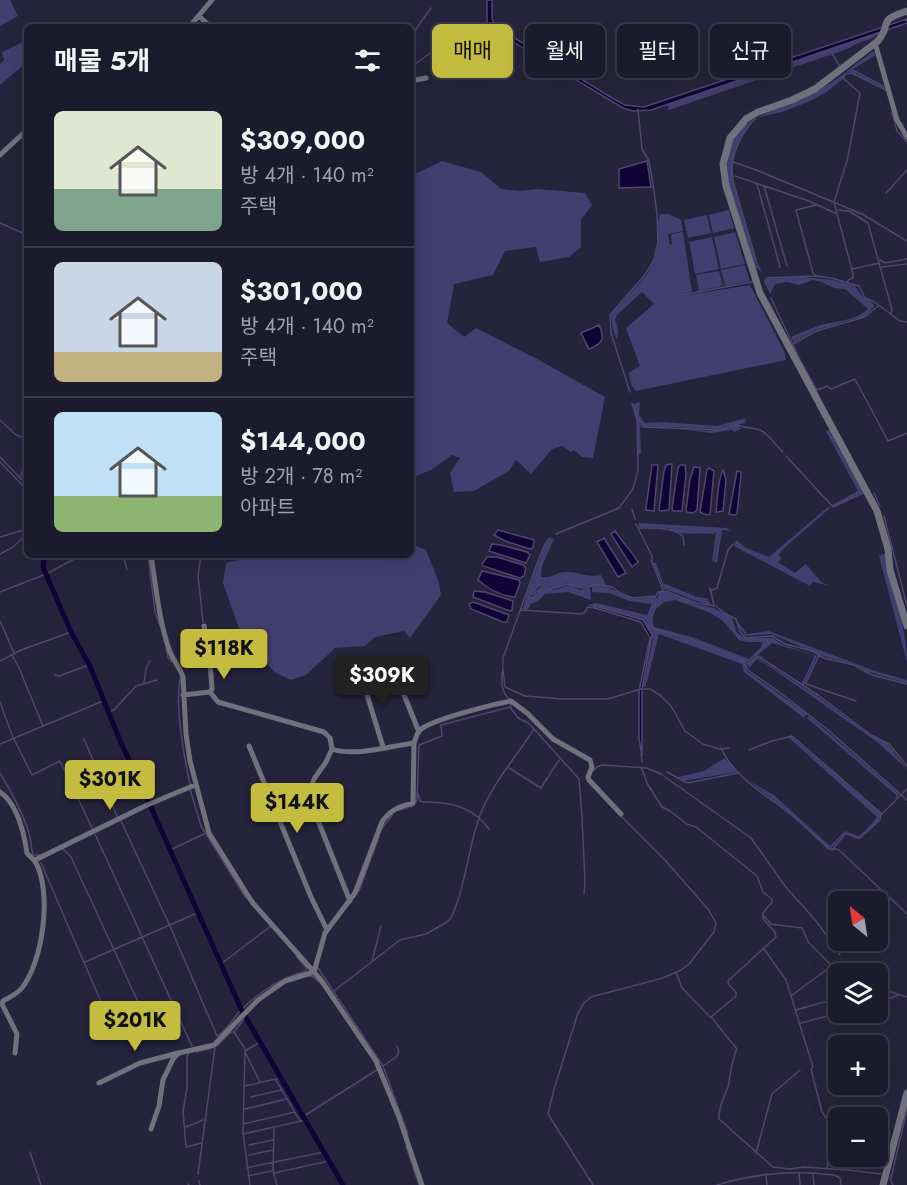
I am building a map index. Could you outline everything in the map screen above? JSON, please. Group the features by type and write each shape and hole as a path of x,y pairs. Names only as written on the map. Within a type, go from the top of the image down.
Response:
{"street":[{"path":"192,24 212,0"},
{"path":"907,11 893,15 886,21 875,43 815,89 746,119 730,138 724,157 724,171 744,246 760,293 877,511 888,549 890,570 907,626"},
{"path":"199,16 208,24"},
{"path":"875,43 897,120 907,136"},
{"path":"414,80 426,78"},
{"path":"0,155 24,133"},
{"path":"151,558 160,615 171,655 183,677 186,734 195,785 209,833 252,902 335,999 379,1066 422,1185"},
{"path":"204,626 213,684 210,692"},
{"path":"394,670 418,732"},
{"path":"361,675 383,747"},
{"path":"183,695 210,692"},
{"path":"210,692 218,702 324,732 330,738 332,749 309,791 310,803 350,901"},
{"path":"314,972 327,930 350,901 359,885 382,822 388,814 400,806 413,803 414,744 418,732 429,725 511,700 553,739 590,760 592,767 589,780 621,814"},
{"path":"332,749 339,752 350,752 414,744"},
{"path":"249,746 311,897 327,930"},
{"path":"35,860 147,805 195,785"},
{"path":"0,792 12,804 27,853 35,860 41,874 44,901 43,930 25,983 2,1004 17,1034 15,1053"},
{"path":"99,1083 140,1063 214,1045 258,1000 285,981 314,972"},
{"path":"151,1129 159,1106 163,1080 173,1059 179,1053"},
{"path":"883,1185 907,1093"}],"shaded area":[{"path":"0,0 10,0 18,16 0,26"},
{"path":"487,0 492,0 494,24 487,23"},
{"path":"907,19 907,23 791,62 791,58"},
{"path":"881,31 874,37 850,48 791,68 791,62"},
{"path":"513,37 525,44 525,49 513,42"},
{"path":"24,41 24,65 0,85 0,64 4,60 2,52"},
{"path":"873,51 876,55 853,69 887,89 852,72 845,73 843,79 825,93 808,102 782,112 757,117 800,101 836,79"},
{"path":"573,78 580,78 625,105 644,107 731,78 745,78 651,110 633,111 623,108"},
{"path":"743,78 762,78 669,110 667,104"},
{"path":"753,120 739,141 733,161 732,181 756,260 762,272 755,267 732,196 726,169 731,144 738,132"},
{"path":"442,161 481,172 501,189 585,193 592,205 581,220 581,247 569,257 540,262 536,247 505,251 493,275 454,284 447,323 464,337 476,328 605,397 593,458 582,457 574,450 571,452 562,446 552,449 531,474 516,460 509,471 474,491 454,492 450,473 460,458 452,455 431,470 414,477 414,175"},
{"path":"647,161 651,187 619,188 619,169"},
{"path":"729,210 734,228 713,233 709,215"},
{"path":"660,214 669,214 681,220 683,231 668,234 670,245 672,244 671,234 683,232 692,292 682,294 682,296 750,285 785,353 786,360 636,391 628,373 640,366 626,328 654,304 642,292 617,315 615,319 618,331 617,340 611,315 646,276 655,260 659,242 657,226"},
{"path":"707,215 711,233 688,238 684,220"},
{"path":"735,232 745,264 721,269 714,237"},
{"path":"712,237 719,269 695,274 689,242"},
{"path":"745,265 750,281 725,286 721,270"},
{"path":"719,271 723,286 699,291 696,275"},
{"path":"802,277 833,280 855,286 862,296 873,303 874,307 865,316 815,330 794,342 791,337 818,326 858,316 868,309 845,289 834,288 822,282 813,280 799,285 787,282 775,284 770,294 764,282 765,279"},
{"path":"599,325 602,334 600,343 589,349 581,333"},
{"path":"640,402 639,415 645,423 717,426 746,418 745,423 717,429 644,426 636,417 633,404"},
{"path":"638,421 644,427 660,428 643,428 640,426 641,454 638,453"},
{"path":"738,425 741,429 734,432 732,430 711,433 682,429 710,431"},
{"path":"829,430 863,492 834,506 832,505 858,491 826,431"},
{"path":"672,464 669,510 660,511 664,471 666,465"},
{"path":"652,465 658,465 654,511 646,510"},
{"path":"680,465 685,465 686,474 682,511 673,511 678,468"},
{"path":"694,467 700,468 697,510 693,513 686,510"},
{"path":"709,468 714,471 710,514 706,515 700,512"},
{"path":"723,470 726,480 723,511 716,512 719,485"},
{"path":"737,471 741,472 741,475 737,514 734,515 729,514"},
{"path":"829,506 830,508 783,549 778,562 795,573 806,564 821,582 830,586 813,582 810,586 734,546 736,540 746,548 769,557"},
{"path":"638,523 727,528 730,531 722,530 717,563 714,562 718,531 713,534 684,533 668,528 639,527"},
{"path":"498,530 534,540 533,548 505,541 494,535"},
{"path":"615,531 638,562 632,567 611,534"},
{"path":"604,538 626,573 618,577 597,542"},
{"path":"554,539 542,566 541,577 566,572 591,576 601,575 606,585 578,587 567,583 553,588 544,585 538,588 532,596 527,594 545,545"},
{"path":"492,544 527,552 530,555 526,563 489,551"},
{"path":"414,545 426,550 439,583 441,595 410,638 404,631 375,637 365,646 335,648 306,675 291,680 276,673 262,659 253,641 241,634 223,583 226,563 240,558 414,558"},
{"path":"885,554 902,621 907,662 879,556"},
{"path":"487,557 497,557 523,565 526,568 524,576 520,578 483,566"},
{"path":"653,563 656,563 663,583 697,597 707,598 711,605 664,589"},
{"path":"482,571 519,580 515,597 500,594 478,580"},
{"path":"570,585 580,590 590,587 591,600 568,592 545,594 528,609 522,609 527,596 533,598 540,589 546,587 553,590"},
{"path":"592,587 607,587 633,599 655,597 651,627 692,640 744,661 747,671 807,714 804,718 744,672 742,664 659,634 647,682 643,687 653,639 643,620 587,605 596,603 647,615 652,604 629,601 609,593 592,592"},
{"path":"474,591 513,601 512,610 473,597"},
{"path":"659,592 667,592 696,604 714,608 732,618 737,633 745,638 773,638 781,644 817,656 804,685 802,683 814,658 813,655 772,643 747,664 741,659 692,638 654,629 652,618 654,627 692,637 749,659 763,642 739,640 722,620 708,612 675,600 664,602 655,610"},
{"path":"473,602 509,615 507,622 471,609 469,604"},
{"path":"595,606 643,620 652,635 642,688 642,756 639,738 639,691 650,638 641,622 595,608"},
{"path":"738,622 747,634 769,631 875,671 907,680 907,683 823,656 771,634 746,636 738,626"},
{"path":"757,657 817,696 870,735 886,742 907,769 877,742 766,664 757,659 749,668 748,665"},
{"path":"809,716 899,794 895,799 896,795 807,718"},
{"path":"788,737 792,737 881,814 872,828 857,838 846,832 831,848 828,848 785,809 749,781 774,795 830,846 845,831 858,836 865,831 877,817"},
{"path":"725,758 737,772 683,781 678,777 704,771"}],"waterway":[{"path":"414,32 431,8"},
{"path":"414,65 432,52"},
{"path":"832,53 839,65"},
{"path":"847,74 852,73 886,90"},
{"path":"846,74 843,78 860,93 847,161 834,202 853,274 853,278 848,280 848,283"},
{"path":"630,392 611,333 610,315 644,276 654,260 658,242 653,184 649,161 642,149 638,109"},
{"path":"892,112 897,131 907,142"},
{"path":"755,119 740,141 734,154 732,167 733,181 756,260"},
{"path":"733,162 862,214 907,241"},
{"path":"886,193 907,170"},
{"path":"735,176 809,201 837,214"},
{"path":"757,184 780,267"},
{"path":"764,186 787,266"},
{"path":"816,205 796,210 813,273 816,276"},
{"path":"838,210 849,211 868,223 891,313"},
{"path":"0,223 24,234"},
{"path":"880,260 885,263 907,259"},
{"path":"852,269 880,263"},
{"path":"882,267 907,264"},
{"path":"766,278 816,276 856,285 859,286 865,298 873,301 900,321 907,322"},
{"path":"682,295 752,282"},
{"path":"771,298 817,390 827,386 831,389 855,379 888,441 907,433"},
{"path":"793,344 816,331 866,316 878,306"},
{"path":"556,534 619,508 633,489 638,470 637,420 632,403"},
{"path":"0,420 15,434 24,438"},
{"path":"638,420 646,427 717,430 738,425 762,431 783,452"},
{"path":"786,456 833,507 863,493"},
{"path":"0,457 24,482"},
{"path":"0,462 24,487"},
{"path":"20,477 24,466"},
{"path":"874,493 880,506"},
{"path":"632,509 635,519"},
{"path":"884,516 907,606"},
{"path":"636,524 652,556 652,562 663,590"},
{"path":"639,528 674,531 683,536 684,545"},
{"path":"0,537 24,530"},
{"path":"713,560 717,532"},
{"path":"0,554 13,547 24,537"},
{"path":"503,665 503,658 539,558 550,538"},
{"path":"710,591 717,588 728,550 733,544"},
{"path":"44,558 43,567 71,632 90,666 121,743 149,802"},
{"path":"0,592 46,574 76,558"},
{"path":"124,558 127,570"},
{"path":"148,558 155,612 160,626"},
{"path":"201,558 198,576 203,622"},
{"path":"526,595 533,598 536,592 544,586 551,589 568,584 581,588 599,585 612,587 633,598 656,596 658,592 666,591 696,603 716,606 736,619 740,632 746,638 772,636 785,644 812,651 824,658 854,665 872,675 907,684"},
{"path":"710,588 714,605"},
{"path":"656,598 651,627 692,639 744,661 748,670 827,729 907,800"},
{"path":"521,610 581,614 588,607 596,608"},
{"path":"0,621 14,653"},
{"path":"0,661 21,650 71,632"},
{"path":"166,648 172,662"},
{"path":"12,655 43,726"},
{"path":"806,683 819,655"},
{"path":"748,664 758,656 818,695 871,735 889,744 907,766"},
{"path":"144,682 150,661"},
{"path":"55,675 59,676 89,665"},
{"path":"503,667 502,684 509,699"},
{"path":"503,670 505,687 525,696 608,699 641,689 650,689 671,706 685,731 703,744 719,749 729,748"},
{"path":"181,676 179,715 190,784"},
{"path":"108,713 114,710 136,686 157,680"},
{"path":"806,684 856,701"},
{"path":"0,744 103,701"},
{"path":"0,702 12,735 32,775 60,761 93,830"},
{"path":"334,991 400,940 426,934 451,918 460,893 480,815 498,782 534,729 518,718 510,707 511,704"},
{"path":"399,810 413,806 417,800 419,745 442,736 441,725 510,707"},
{"path":"534,729 579,779 584,894"},
{"path":"749,750 792,736 882,814 907,789"},
{"path":"84,739 118,818"},
{"path":"721,748 740,775 790,814 829,849 840,851 907,914"},
{"path":"641,754 642,762"},
{"path":"509,768 541,788 559,760"},
{"path":"593,771 602,765 647,768 661,774 751,838 785,886 817,922 840,955"},
{"path":"642,769 647,783 662,807 687,824 696,827 757,876 763,892 772,899 763,913 763,919 775,932 776,937 728,981 736,992 736,996 711,1017 737,1049 728,1087 720,1107 719,1119 773,1167 790,1169 804,1167 881,1174"},
{"path":"667,772 687,783 738,773"},
{"path":"0,773 16,800 25,822 33,855 40,855"},
{"path":"190,789 201,826 246,898"},
{"path":"418,793 420,801 451,804 476,815 489,829"},
{"path":"150,805 242,1011"},
{"path":"383,827 393,814"},
{"path":"593,1185 548,1114 578,1013 591,997 663,978 681,970 689,964 714,932 716,923 708,909 664,859 620,815"},
{"path":"832,850 846,833 860,838 880,820 881,815"},
{"path":"121,821 170,926 217,1036 262,992 287,978 306,971"},
{"path":"95,834 192,1046"},
{"path":"170,850 204,834"},
{"path":"359,891 379,837"},
{"path":"63,849 71,857 145,1017"},
{"path":"41,863 102,1004"},
{"path":"85,962 197,913"},
{"path":"764,916 771,924 802,928 809,943 829,963"},
{"path":"221,964 271,926"},
{"path":"372,961 381,926"},
{"path":"764,949 786,980 813,1067 811,1069 822,1112 834,1130 830,1140 827,1169"},
{"path":"296,956 306,971"},
{"path":"318,968 383,1066 408,1134"},
{"path":"790,993 792,995 828,969"},
{"path":"676,972 682,988 710,1017"},
{"path":"308,976 312,976 319,982"},
{"path":"888,991 907,997"},
{"path":"888,999 898,995"},
{"path":"796,1010 828,1001"},
{"path":"245,1016 343,1185"},
{"path":"801,1023 828,1016"},
{"path":"244,1019 234,1032 245,1049"},
{"path":"217,1046 231,1032 234,1032"},
{"path":"250,1185 243,1133 245,1051 260,1042"},
{"path":"383,1066 396,1057 399,1052 397,1046"},
{"path":"198,1174 215,1047"},
{"path":"197,1052 212,1048"},
{"path":"245,1052 260,1082"},
{"path":"189,1053 183,1111 186,1147 202,1143"},
{"path":"304,1116 377,1070"},
{"path":"756,1153 772,1094 800,1070"},
{"path":"244,1086 281,1078"},
{"path":"276,1080 300,1121"},
{"path":"251,1097 281,1090"},
{"path":"245,1109 287,1099"},
{"path":"891,1178 907,1110"},
{"path":"243,1124 295,1112"},
{"path":"186,1127 203,1120"},
{"path":"243,1134 306,1120"},
{"path":"274,1129 273,1171 277,1185"},
{"path":"249,1145 273,1140"},
{"path":"406,1146 419,1185"},
{"path":"249,1155 273,1150"},
{"path":"30,1152 41,1185"},
{"path":"246,1168 324,1152"},
{"path":"274,1173 329,1161"},
{"path":"248,1176 272,1171"},
{"path":"717,1185 761,1175 804,1173 834,1175 840,1178 841,1185"},
{"path":"766,1174 767,1185"},
{"path":"799,1174 800,1185"},
{"path":"813,1174 814,1185"},
{"path":"890,1178 893,1185"},
{"path":"199,1181 200,1185"}]}
